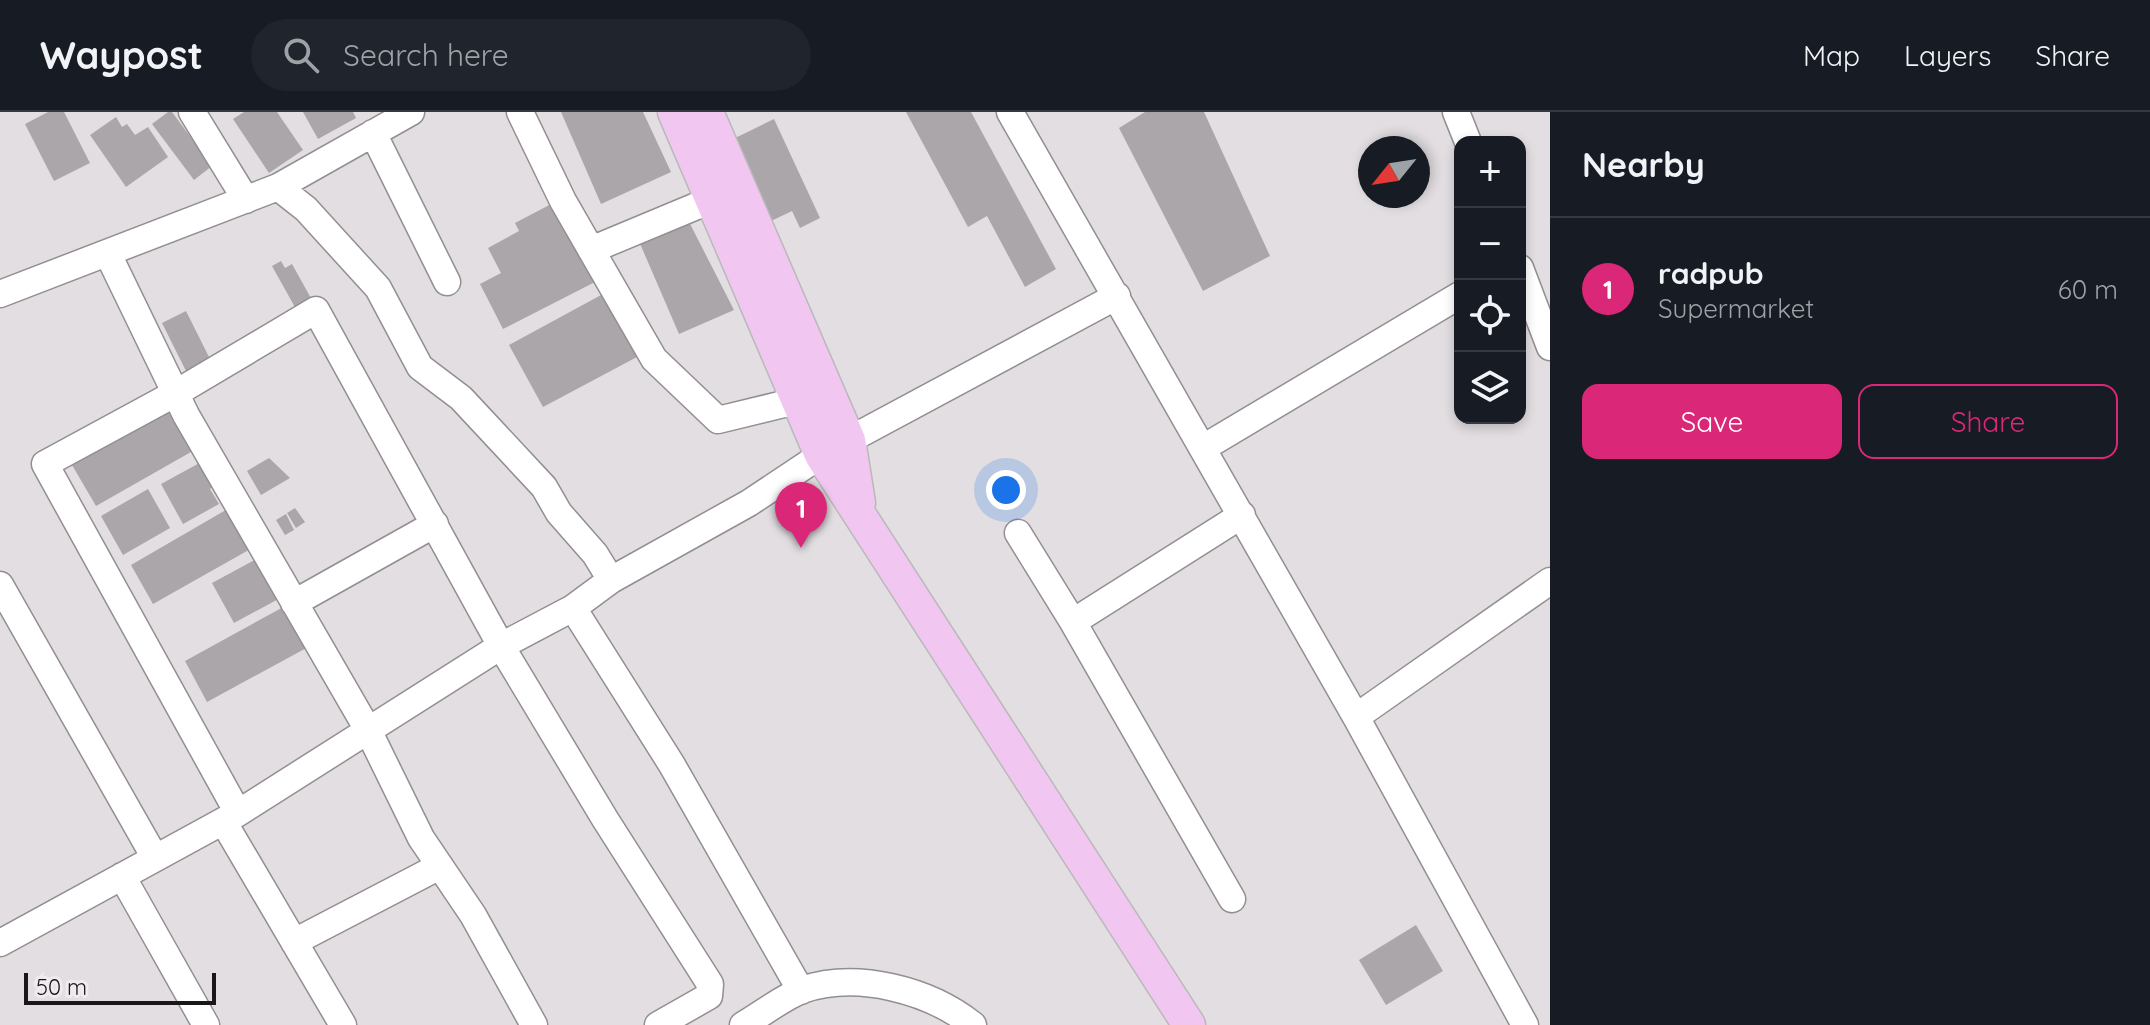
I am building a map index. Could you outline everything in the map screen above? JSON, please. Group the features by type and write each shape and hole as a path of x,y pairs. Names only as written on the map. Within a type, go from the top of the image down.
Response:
{"main road":[{"path":"674,112 796,401 835,448"},
{"path":"707,112 861,514 1189,1025"}],"street":[{"path":"192,112 246,200"},
{"path":"520,112 591,250 654,359 718,420 796,401"},
{"path":"1010,112 1356,717 1525,1025"},
{"path":"1456,112 1466,136"},
{"path":"0,294 278,187 408,113"},
{"path":"373,133 447,282"},
{"path":"278,187 306,209 378,288 420,367 461,398 544,487 559,513 595,554 611,580"},
{"path":"591,250 711,200"},
{"path":"108,254 176,393 368,730 421,838 473,915 534,1025"},
{"path":"1525,280 1550,347"},
{"path":"0,943 154,856 231,817 501,646 573,608 611,580 749,503 835,448 1117,296"},
{"path":"1203,448 1454,299"},
{"path":"343,1025 294,942 45,464 176,393 316,310 501,646 710,984 709,996 658,1025"},
{"path":"1073,622 1242,515"},
{"path":"294,603 435,524"},
{"path":"1018,533 1073,622 1232,899"},
{"path":"1356,717 1550,581"},
{"path":"0,585 154,856"},
{"path":"573,608 672,765 801,991"},
{"path":"294,942 440,866"},
{"path":"122,876 206,1025"},
{"path":"743,1025 801,991 841,981 889,987 954,1010 973,1025"}],"building":[{"path":"48,112 64,112 90,163 54,181 25,124"},
{"path":"172,112 212,166 194,180 152,124"},
{"path":"244,112 277,112 303,150 269,173 233,119"},
{"path":"303,112 353,112 356,118 318,139"},
{"path":"561,112 643,112 671,172 601,204"},
{"path":"906,112 971,112 1056,269 1025,287 987,216 968,227"},
{"path":"1145,112 1204,112 1270,256 1203,291 1119,128"},
{"path":"116,117 122,127 127,124 135,135 148,127 168,157 126,187 90,135"},
{"path":"774,119 820,218 800,228 792,211 769,222 731,140"},
{"path":"555,202 595,282 503,329 480,284 501,273 488,248 519,231 515,223"},
{"path":"686,216 734,310 679,334 638,239"},
{"path":"281,261 285,268 292,264 312,300 296,309 272,266"},
{"path":"603,294 637,357 543,407 509,345"},
{"path":"186,311 212,363 188,375 162,323"},
{"path":"174,406 198,448 96,506 72,465"},
{"path":"269,458 290,478 261,495 247,471"},
{"path":"205,460 218,483 210,489 219,504 183,524 161,484"},
{"path":"148,489 170,528 123,555 101,516"},
{"path":"231,507 254,547 153,604 131,565"},
{"path":"295,508 305,522 296,528 287,513"},
{"path":"286,514 294,530 285,535 276,520"},
{"path":"262,556 284,596 234,623 212,583"},
{"path":"287,605 310,646 207,702 185,661"},
{"path":"1416,925 1443,971 1386,1005 1359,960"}],"place":[{"name":"radpub","path":"801,548"}]}
